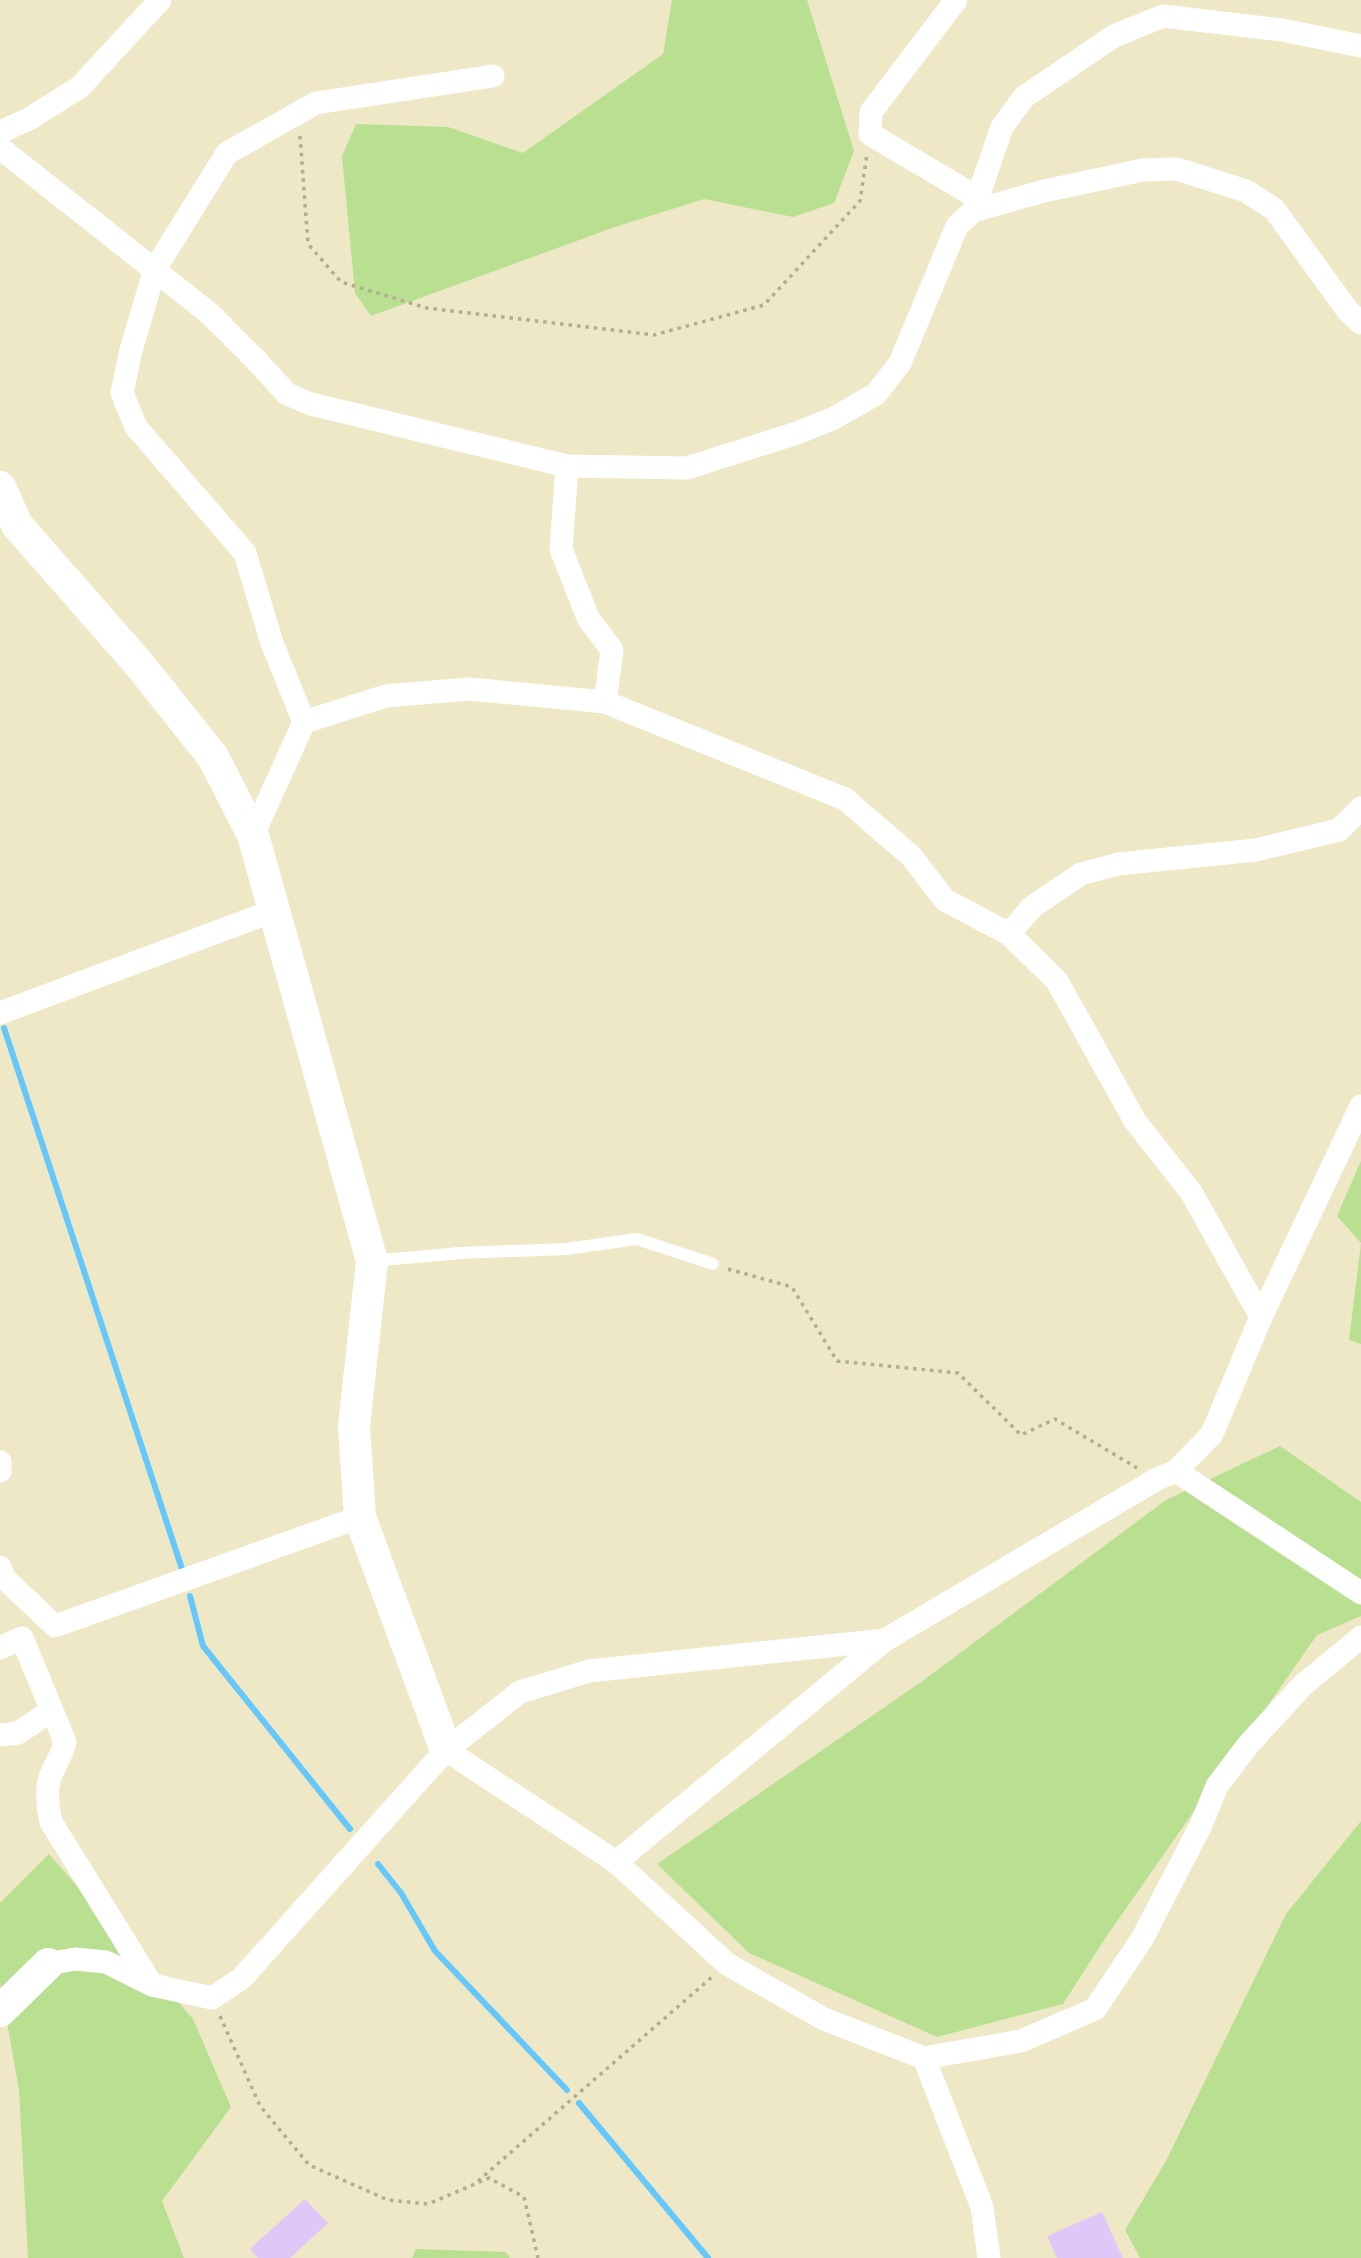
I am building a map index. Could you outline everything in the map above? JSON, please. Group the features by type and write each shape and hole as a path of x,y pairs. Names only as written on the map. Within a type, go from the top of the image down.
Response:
{"street":[{"path":"0,132 29,119 80,86 160,0"},
{"path":"956,0 871,112 870,134 975,205 1143,170 1177,169 1246,191 1274,209 1348,311 1361,323"},
{"path":"0,148 209,313 287,394 311,404 567,466 687,468 797,433 832,419 876,394 900,363 957,226 975,205 1002,127 1024,97 1114,36 1163,16 1282,30 1361,46"},
{"path":"253,835 304,722 272,643 245,553 136,427 122,393 131,349 155,269 227,153 316,103 493,76"},
{"path":"567,466 561,549 588,618 612,650 605,702"},
{"path":"0,487 17,525 139,664 213,757 253,835 372,1261 354,1426 360,1517 446,1750 616,1863 727,1964 824,2019 924,2058 1021,2041 1095,2009 1142,1939 1201,1825 1217,1786 1248,1745 1303,1685 1361,1637"},
{"path":"304,722 386,696 470,689 605,702 845,799 911,856 945,900 1009,934 1057,981 1135,1121 1191,1192 1261,1317"},
{"path":"1009,934 1032,907 1081,874 1118,864 1268,847 1339,830 1361,808"},
{"path":"0,1013 273,911"},
{"path":"616,1863 885,1640 1167,1475 1212,1434 1261,1317 1361,1106"},
{"path":"0,1462 0,1471"},
{"path":"1167,1475 1361,1593"},
{"path":"0,1567 4,1578 55,1626 360,1517"},
{"path":"0,1648 22,1639 65,1742 61,1758 50,1776 47,1804 51,1822 152,1985"},
{"path":"0,2011 48,1964 75,1959 106,1962 152,1985 212,1998 242,1978 446,1750 520,1692 589,1671 885,1640"},
{"path":"0,1735 18,1733 51,1711"},
{"path":"924,2058 982,2207 989,2258"}],"lane":[{"path":"372,1261 460,1253 566,1249 637,1239 713,1264"}],"path":[{"path":"299,113 308,244 341,282 427,308 654,335 764,305 860,201 870,134"},
{"path":"713,1264 792,1287 837,1361 958,1373 1021,1435 1055,1419 1167,1475"},
{"path":"473,2185 727,1964"},
{"path":"212,1998 260,2106 309,2165 388,2200 428,2204 489,2178 524,2197 538,2258"}],"green space":[{"path":"672,0 807,0 854,151 834,203 793,217 704,199 615,227 371,316 355,293 342,156 356,124 448,127 523,153 663,54"},
{"path":"1361,1161 1361,1243 1337,1216"},
{"path":"1361,1243 1361,1344 1349,1340"},
{"path":"1280,1446 1361,1502 1361,1616 1317,1635 1106,1937 1063,2004 937,2037 749,1953 657,1864 921,1682 1166,1500"},
{"path":"1361,1821 1361,2258 1140,2258 1125,2230 1166,2161 1286,1914"},
{"path":"49,1854 193,2019 231,2107 162,2201 184,2258 28,2258 19,2090 0,1983 0,1903"},
{"path":"416,2249 506,2252 510,2258 412,2258"}],"building":[{"path":"305,2199 328,2223 290,2258 258,2258 250,2249"},
{"path":"1102,2212 1123,2258 1057,2258 1047,2236"}],"waterway":[{"path":"4,1028 184,1575"},
{"path":"190,1596 203,1646 350,1829"},
{"path":"378,1864 401,1893 435,1951 567,2090"},
{"path":"579,2103 708,2258"}]}
